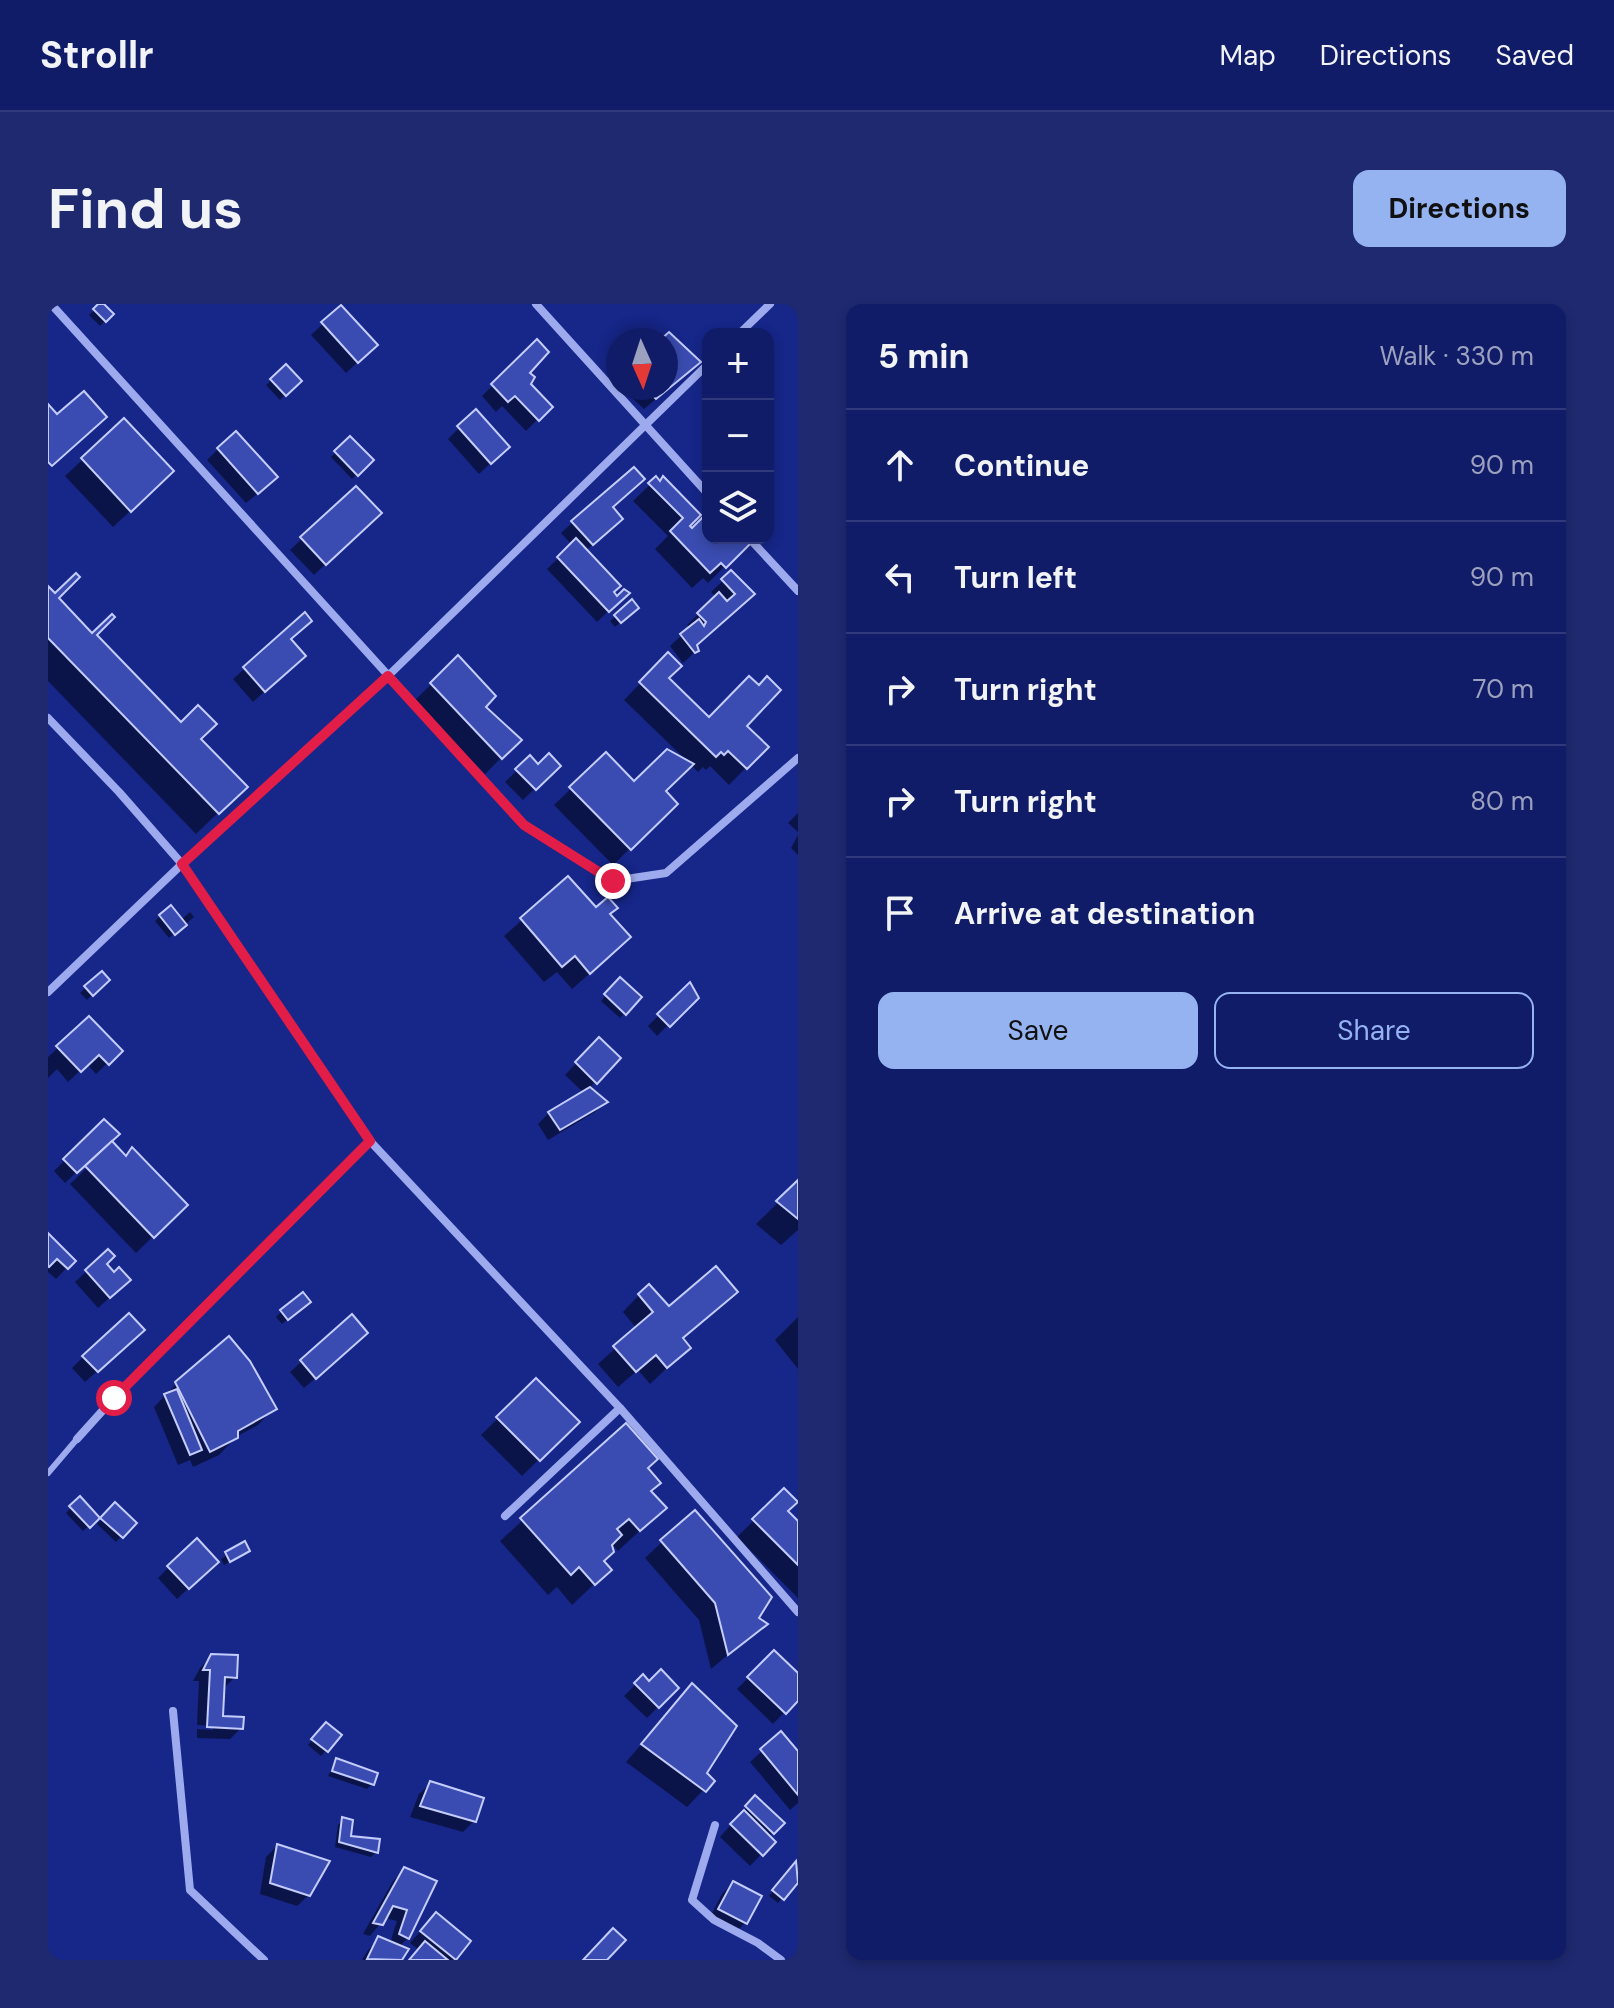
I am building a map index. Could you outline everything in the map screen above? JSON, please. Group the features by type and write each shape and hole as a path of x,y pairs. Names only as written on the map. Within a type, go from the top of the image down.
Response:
{"street":[{"path":"51,304 524,825 613,881 666,873 798,758"},
{"path":"536,304 702,488"},
{"path":"745,328 770,304"},
{"path":"48,992 182,864 388,676 702,370"},
{"path":"755,544 798,591"},
{"path":"48,718 182,864 370,1141 620,1408 798,1612"},
{"path":"77,1439 370,1141"},
{"path":"505,1516 620,1408"},
{"path":"173,1711 190,1890 264,1960"},
{"path":"715,1825 692,1900 714,1920 758,1943 781,1960"}],"lane":[{"path":"48,1473 77,1439"}],"building":[{"path":"98,304 104,304 114,314 106,322 93,309"},
{"path":"341,305 378,345 358,363 321,322"},
{"path":"537,339 549,352 530,373 535,377 531,384 553,407 539,421 515,396 508,402 491,384"},
{"path":"678,340 701,362 678,381"},
{"path":"286,364 302,381 286,396 270,379"},
{"path":"84,391 107,417 52,466 48,462 48,404 57,414"},
{"path":"476,409 510,447 491,464 457,426"},
{"path":"124,418 174,471 131,512 81,458"},
{"path":"236,431 278,477 258,494 217,448"},
{"path":"350,436 374,460 358,476 334,451"},
{"path":"634,467 645,479 613,507 623,519 593,545 571,521"},
{"path":"656,476 660,481 663,476 701,515 690,526 692,528 702,518 702,544 750,544 726,568 721,563 710,573 670,531 683,518 648,483"},
{"path":"356,486 382,513 326,565 300,537"},
{"path":"576,538 621,586 614,592 617,596 624,589 630,593 609,612 557,557"},
{"path":"731,570 755,594 697,645 699,651 695,653 680,634 699,619 704,626 706,622 697,613 719,592 727,601 735,594 721,579"},
{"path":"76,573 80,577 59,598 92,633 112,614 115,617 97,635 181,722 198,705 217,724 201,739 248,787 219,814 48,638 48,586 55,593"},
{"path":"632,599 639,608 621,623 614,615"},
{"path":"305,612 312,621 291,639 306,656 265,692 243,667"},
{"path":"668,652 682,666 669,678 709,717 749,676 759,685 767,676 781,690 747,726 769,747 747,769 728,751 716,757 639,682"},
{"path":"458,655 496,696 486,707 522,740 502,759 430,683"},
{"path":"667,749 694,764 666,791 678,804 631,850 569,787 606,752 634,781"},
{"path":"549,753 561,766 536,790 515,769 530,755 538,764"},
{"path":"568,876 596,907 608,897 618,908 610,914 631,937 590,974 575,956 562,967 520,918"},
{"path":"171,905 187,925 175,935 159,915"},
{"path":"102,971 110,980 93,996 84,986"},
{"path":"620,977 642,997 626,1015 604,994"},
{"path":"690,982 699,998 670,1027 657,1014"},
{"path":"89,1016 123,1051 109,1065 99,1055 81,1072 56,1046"},
{"path":"599,1037 621,1058 597,1084 575,1062"},
{"path":"590,1087 608,1102 560,1130 548,1112"},
{"path":"104,1119 120,1134 77,1173 63,1159"},
{"path":"112,1141 126,1156 132,1147 188,1205 154,1238 85,1166"},
{"path":"798,1180 798,1219 776,1201"},
{"path":"48,1233 76,1261 68,1269 57,1259 48,1266"},
{"path":"108,1249 115,1256 107,1264 114,1272 119,1267 131,1280 110,1298 85,1270"},
{"path":"716,1266 738,1292 683,1338 691,1348 667,1368 656,1355 636,1372 613,1346 653,1312 638,1294 649,1284 669,1306"},
{"path":"303,1292 311,1302 288,1320 280,1310"},
{"path":"129,1313 145,1330 98,1372 82,1356"},
{"path":"352,1314 368,1333 316,1379 300,1360"},
{"path":"229,1336 250,1361 277,1409 238,1431 238,1438 210,1452 175,1382"},
{"path":"536,1378 580,1422 540,1461 496,1417"},
{"path":"177,1389 202,1450 190,1455 164,1394"},
{"path":"626,1423 658,1459 648,1468 661,1483 651,1491 667,1508 640,1531 629,1519 617,1529 622,1535 612,1545 614,1552 604,1561 612,1570 595,1585 579,1567 571,1575 520,1518"},
{"path":"784,1488 798,1502 788,1511 798,1521 798,1565 752,1519"},
{"path":"80,1496 100,1518 90,1528 69,1506"},
{"path":"115,1502 137,1523 123,1538 100,1518"},
{"path":"695,1510 772,1597 759,1618 768,1624 728,1655 715,1603 660,1540"},
{"path":"197,1538 219,1562 189,1589 167,1566"},
{"path":"245,1541 250,1551 230,1562 225,1552"},
{"path":"774,1650 798,1673 798,1701 786,1714 747,1677"},
{"path":"211,1654 238,1655 237,1678 225,1677 223,1716 244,1717 243,1729 207,1727 210,1670 203,1670"},
{"path":"661,1669 679,1688 659,1708 634,1683 643,1674 649,1681"},
{"path":"692,1683 737,1726 707,1773 715,1781 706,1792 641,1744"},
{"path":"326,1722 342,1735 328,1752 311,1739"},
{"path":"781,1731 798,1751 798,1795 760,1749"},
{"path":"336,1758 378,1773 374,1785 332,1771"},
{"path":"430,1781 484,1798 476,1822 420,1806"},
{"path":"755,1795 785,1823 774,1834 745,1806"},
{"path":"744,1810 776,1842 763,1856 730,1824"},
{"path":"342,1817 353,1820 351,1836 380,1839 378,1853 339,1842"},
{"path":"277,1844 330,1861 310,1896 270,1883"},
{"path":"796,1861 798,1883 784,1900 772,1890"},
{"path":"404,1867 437,1881 409,1939 399,1934 407,1910 393,1906 383,1925 373,1923"},
{"path":"733,1881 762,1896 747,1924 718,1909"},
{"path":"436,1912 471,1941 456,1960 420,1931"},
{"path":"613,1928 626,1940 607,1960 583,1960"},
{"path":"378,1936 409,1949 402,1960 367,1959"},
{"path":"425,1941 448,1960 409,1960"}],"route":[{"path":"114,1398 370,1141 182,864 388,676 524,825 613,881"}]}
